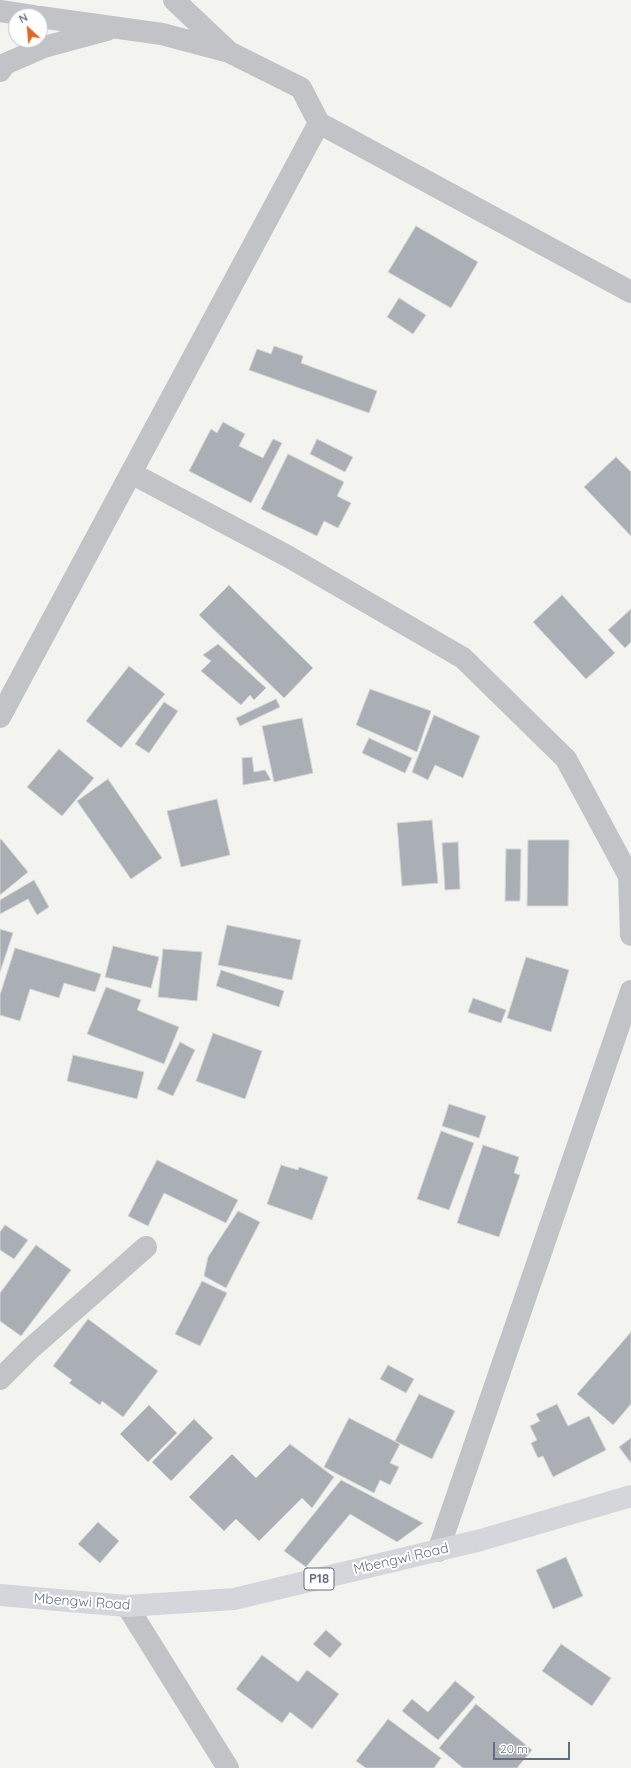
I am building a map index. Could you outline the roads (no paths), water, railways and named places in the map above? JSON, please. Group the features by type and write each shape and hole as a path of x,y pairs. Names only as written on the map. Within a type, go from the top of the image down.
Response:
{"main road":[{"name":"Mbengwi Road","path":"0,1595 127,1606 234,1599 481,1540 631,1496"}],"street":[{"path":"174,0 229,52"},
{"path":"48,18 162,34 229,52 301,88 319,124 631,292"},
{"path":"0,71 5,64 44,47 118,28"},
{"path":"0,717 319,124"},
{"path":"131,473 289,557 463,658 566,759 629,876 631,935"},
{"path":"438,1551 631,991"},
{"path":"0,1379 29,1350 146,1247"},
{"path":"127,1606 228,1768"}]}
